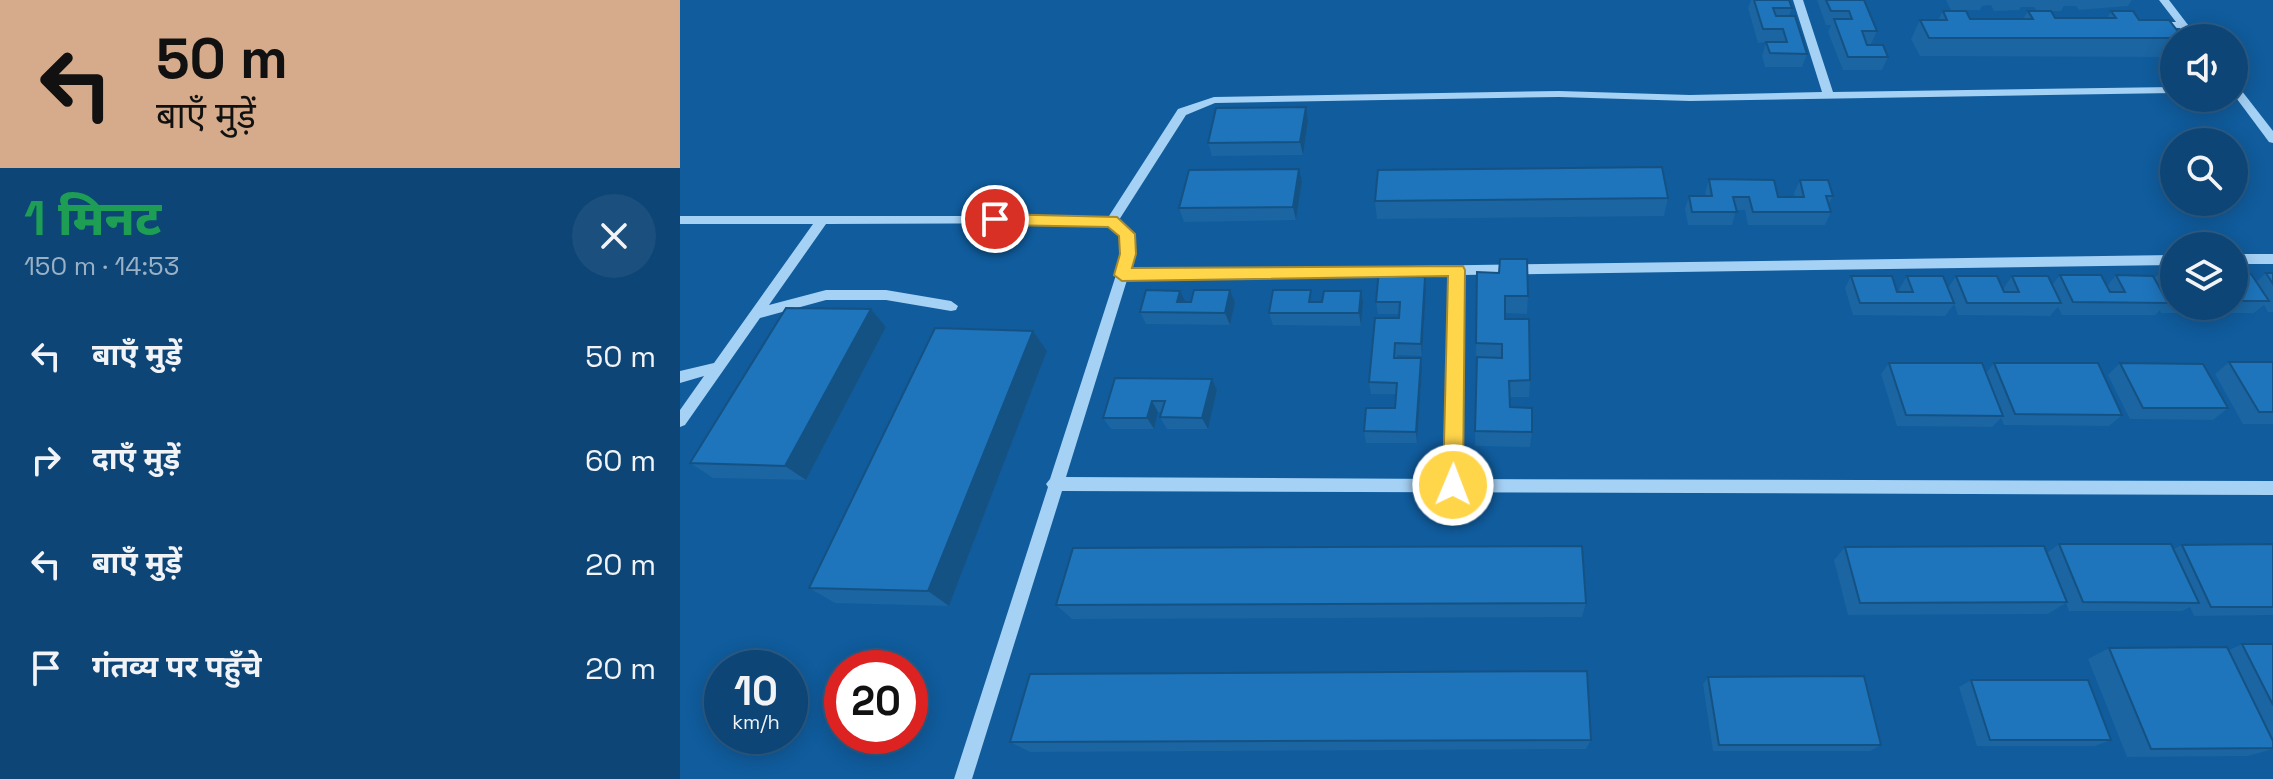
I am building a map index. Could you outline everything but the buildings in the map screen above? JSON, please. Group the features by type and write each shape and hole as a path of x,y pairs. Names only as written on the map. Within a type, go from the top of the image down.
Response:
{"lane":[{"path":"1798,0 1828,94"},
{"path":"2164,0 2182,24"},
{"path":"2135,24 2160,25"},
{"path":"1112,221 1182,112 1214,100 1559,94 1690,98 2160,90"},
{"path":"2248,107 2273,139"},
{"path":"680,220 1112,221 1127,234 1128,254 1122,275 963,779"},
{"path":"680,421 822,220"},
{"path":"2248,259 2273,259"},
{"path":"1122,275 2160,260"},
{"path":"1453,485 1457,270"},
{"path":"756,314 826,295 886,295 951,306"},
{"path":"680,377 718,367"},
{"path":"1054,484 2273,488"}],"route":[{"path":"995,219 1112,221 1127,234 1128,254 1122,275 1457,270 1453,485"}]}
